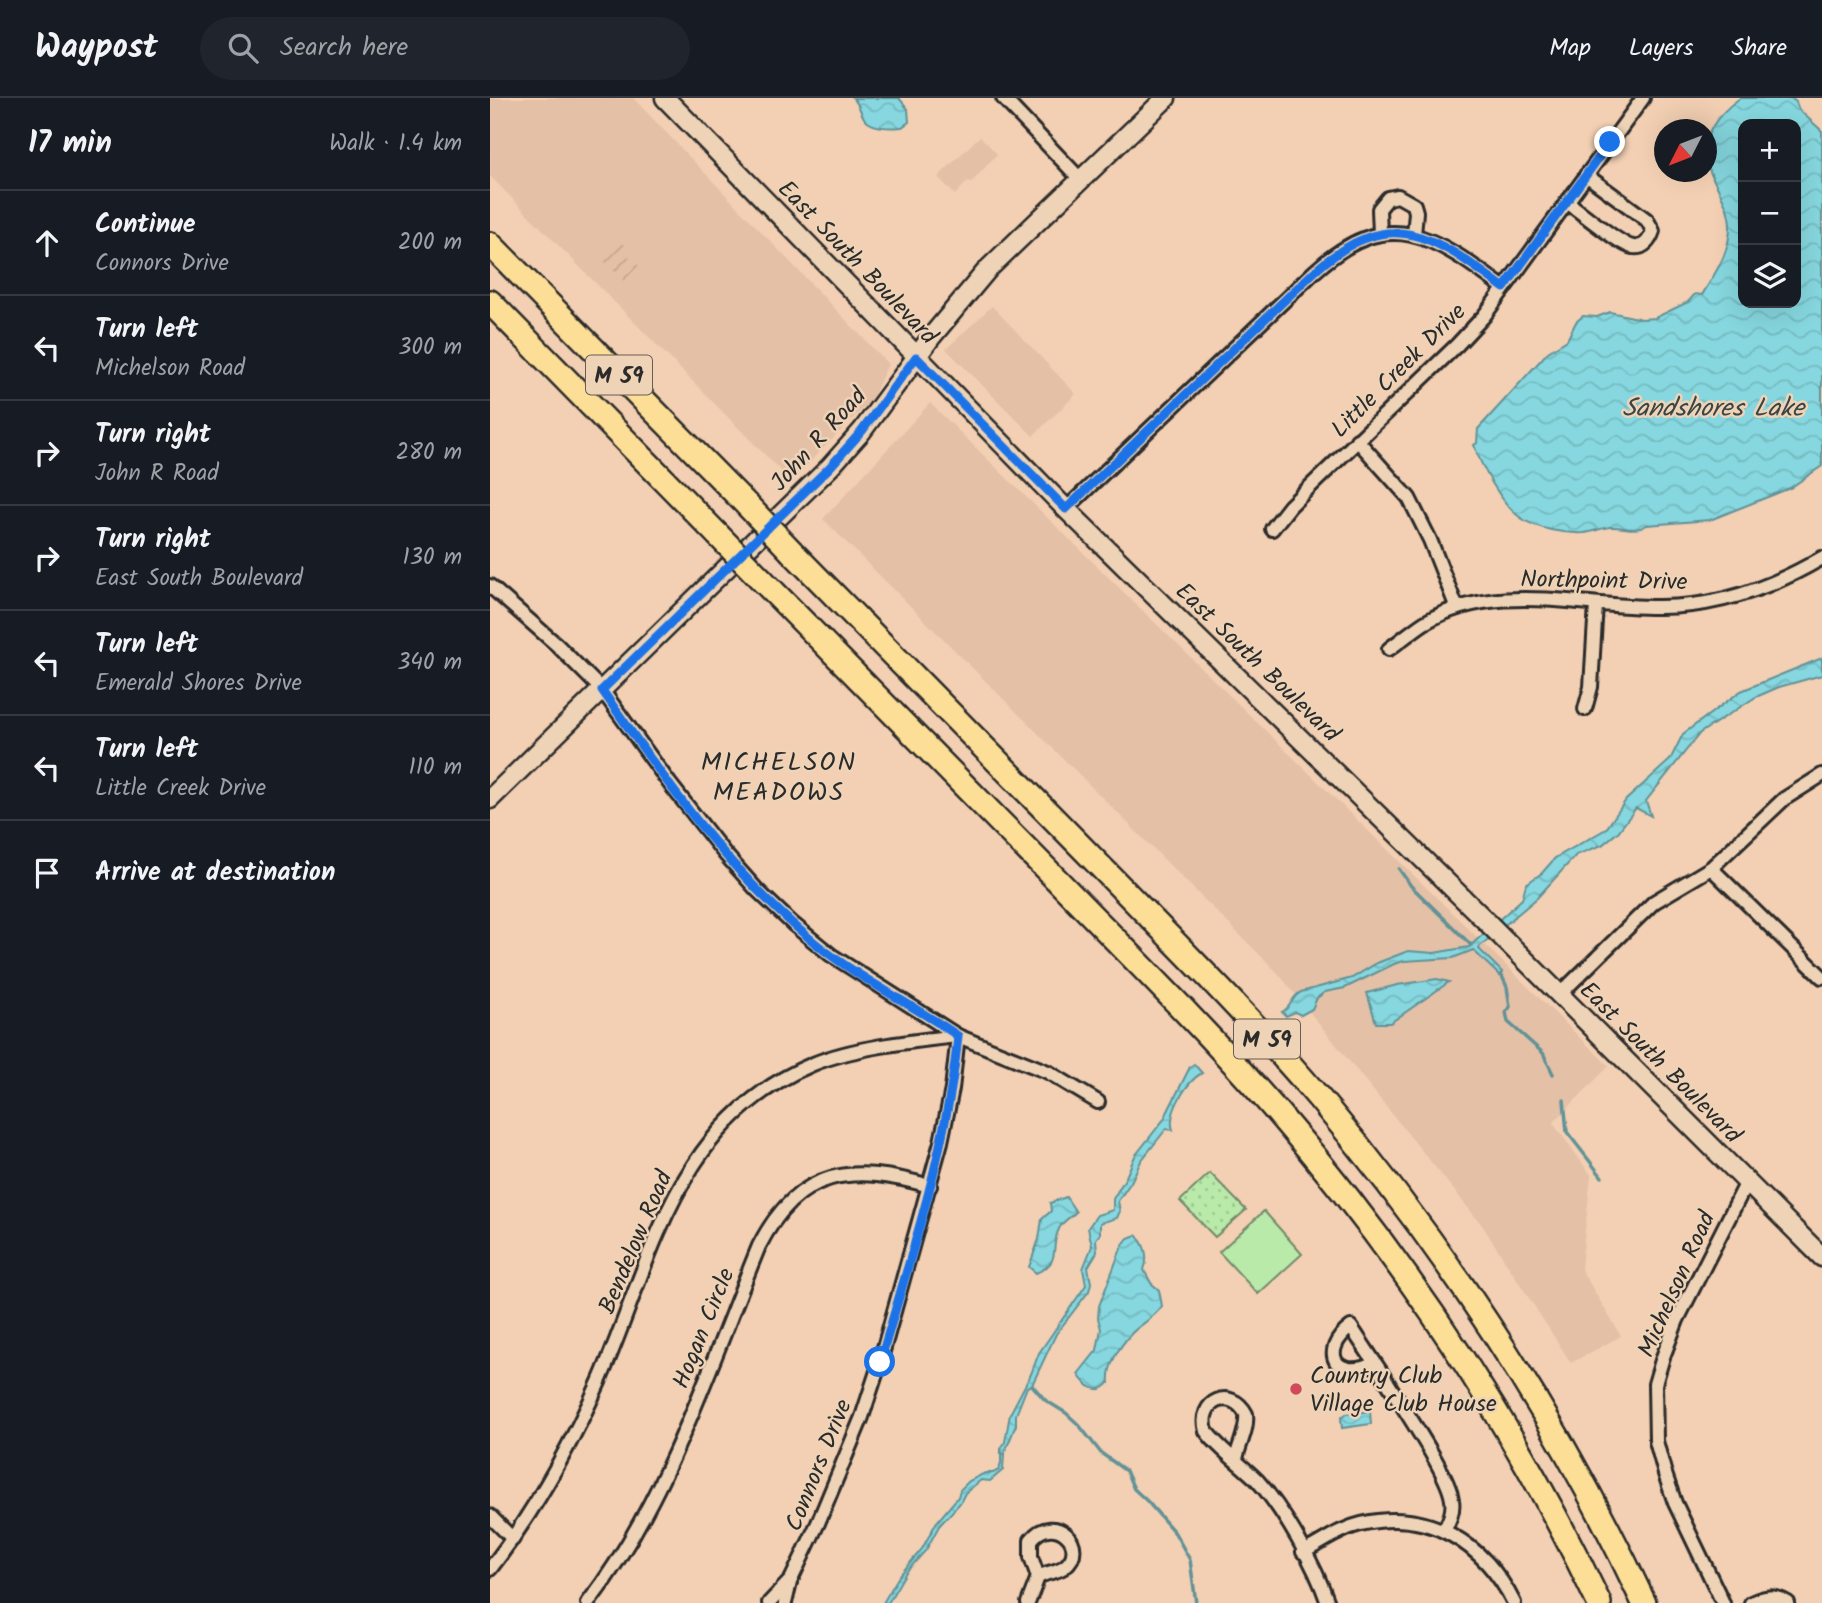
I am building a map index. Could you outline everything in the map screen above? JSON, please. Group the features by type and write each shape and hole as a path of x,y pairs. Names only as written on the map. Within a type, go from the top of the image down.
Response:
{"highway":[{"name":"M 59","path":"490,244 1216,985 1291,1066 1353,1140 1427,1236 1522,1378 1602,1516 1644,1603"},
{"name":"M 59","path":"490,302 1210,1037 1311,1152 1385,1249 1483,1392 1536,1484 1599,1603"}],"street":[{"name":"East South Boulevard","path":"665,98 1066,509 1486,921 1822,1257"},
{"path":"1003,98 1081,180"},
{"name":"John R Road","path":"490,799 830,467 862,431 916,357 988,269 1166,98"},
{"name":"Little Creek Drive","path":"1272,529 1290,506 1463,338 1504,288 1643,98"},
{"path":"1567,202 1630,246 1643,246 1650,239 1653,231 1647,220 1586,176"},
{"path":"1380,234 1379,209 1388,198 1398,196 1414,205 1414,235"},
{"path":"1066,509 1326,261 1353,242 1380,234 1414,235 1442,245 1504,288"},
{"path":"1357,440 1394,478 1415,507 1457,608"},
{"name":"Northpoint Drive","path":"1389,649 1423,624 1457,608 1498,599 1660,607 1725,599 1777,582 1822,558"},
{"path":"490,586 530,619 602,690 690,811 757,890 793,924 831,955 958,1036 1048,1072 1098,1102"},
{"path":"1585,709 1591,687 1596,604"},
{"path":"1559,995 1654,902 1711,868 1784,799 1822,775"},
{"path":"1711,868 1822,977"},
{"name":"Connors Drive","path":"785,1603 790,1582 862,1417 930,1186 950,1101 958,1036"},
{"name":"Bendelow Road","path":"490,1569 550,1482 567,1450 598,1384 676,1192 710,1139 754,1097 813,1064 852,1052 958,1036"},
{"name":"Hogan Circle","path":"588,1603 626,1546 659,1486 759,1246 780,1212 815,1185 849,1174 879,1174 930,1186"},
{"name":"Michelson Road","path":"1723,1603 1675,1503 1665,1474 1656,1441 1655,1384 1678,1320 1747,1182"},
{"path":"1375,1363 1450,1488 1452,1510 1444,1531"},
{"path":"1236,1459 1246,1428 1247,1414 1237,1402 1223,1399 1206,1409 1204,1423 1208,1434 1236,1459 1277,1506 1328,1603"},
{"path":"490,1516 513,1539"},
{"path":"1303,1552 1338,1532 1361,1524 1402,1521 1422,1524 1444,1531 1484,1558 1502,1581 1514,1603"},
{"path":"1028,1603 1038,1577"},
{"name":"Connors Drive","path":"769,1603 790,1582"},
{"path":"1751,1603 1767,1597 1777,1597 1788,1603"}],"shaded area":[{"path":"490,98 633,98 888,364 872,399 791,481 490,176"},
{"path":"980,136 997,154 971,183 968,181 955,195 938,177"},
{"path":"620,240 632,252 628,256 639,266 624,281 601,258"},
{"path":"992,306 1076,394 1033,436 946,349"},
{"path":"930,403 1609,1066 1553,1123 1591,1175 1581,1269 1621,1336 1571,1363 1482,1225 1278,973 823,519"}],"green space":[{"path":"1210,1173 1246,1210 1215,1237 1180,1201"},
{"path":"1264,1211 1302,1254 1258,1294 1219,1252"}],"water":[{"path":"853,98 899,98 908,109 909,122 902,127 871,124 864,118"},
{"name":"Sandshores Lake","path":"1740,98 1791,98 1799,110 1822,131 1822,466 1790,488 1710,520 1647,525 1634,529 1610,527 1576,533 1559,532 1527,522 1507,504 1487,474 1474,445 1477,443 1478,429 1548,352 1567,340 1576,322 1583,316 1597,317 1610,312 1642,319 1655,318 1688,302 1695,294 1702,295 1725,254 1730,226 1725,202 1715,182 1718,118"},
{"path":"1822,658 1822,675 1779,687 1756,697 1700,733 1646,801 1651,816 1636,808 1618,832 1602,845 1576,855 1537,898 1480,946 1479,949 1502,972 1500,976 1473,950 1453,958 1404,961 1345,988 1325,992 1317,998 1312,1009 1301,1015 1295,1012 1286,1016 1282,1012 1301,992 1352,978 1377,963 1408,951 1434,953 1469,947 1522,899 1526,884 1542,873 1555,858 1606,829 1626,800 1670,760 1683,734 1741,691"},
{"path":"1437,979 1449,982 1390,1023 1376,1023 1367,993"},
{"path":"1194,1064 1202,1073 1190,1083 1180,1098 1173,1115 1173,1130 1166,1129 1141,1161 1118,1201 1120,1211 1117,1218 1100,1223 1100,1234 1096,1239 1097,1252 1088,1267 1091,1283 1089,1291 1056,1334 1032,1385 1027,1387 1004,1454 1003,1470 990,1481 981,1480 965,1493 960,1503 939,1526 926,1550 906,1572 888,1603 883,1603 899,1576 922,1549 936,1523 958,1497 960,1490 969,1481 999,1470 1010,1414 1039,1353 1086,1285 1083,1269 1092,1246 1088,1228 1097,1215 1113,1210 1113,1199 1135,1156 1164,1119"},
{"path":"1066,1197 1076,1212 1060,1227 1050,1264 1036,1273 1029,1267 1039,1239 1042,1219 1051,1211 1050,1203"},
{"path":"1136,1235 1145,1251 1144,1270 1151,1283 1159,1290 1162,1306 1123,1344 1112,1362 1109,1383 1101,1389 1092,1388 1078,1374 1097,1350 1101,1329 1099,1306 1122,1246 1128,1238"},
{"path":"1370,1411 1371,1424 1342,1428 1341,1418 1346,1414"}],"waterway":[{"path":"1399,869 1411,886 1471,945"},
{"path":"1501,974 1507,987 1510,1007 1506,1012 1508,1022 1543,1053 1553,1074"},
{"path":"1564,1100 1567,1132 1602,1177"},
{"path":"1032,1385 1045,1400 1079,1425 1101,1453 1126,1471 1134,1489 1175,1533 1190,1560 1196,1603"}],"place":[{"name":"Country Club Village Club House","path":"1296,1389"}],"district":[{"name":"MICHELSON MEADOWS","path":"779,776"}],"route":[{"path":"880,1362 934,1173 950,1101 958,1036 831,955 757,890 690,811 602,690 830,467 862,431 916,357 1066,509 1335,253 1361,239 1380,234 1414,235 1442,245 1504,288 1610,142"}]}
